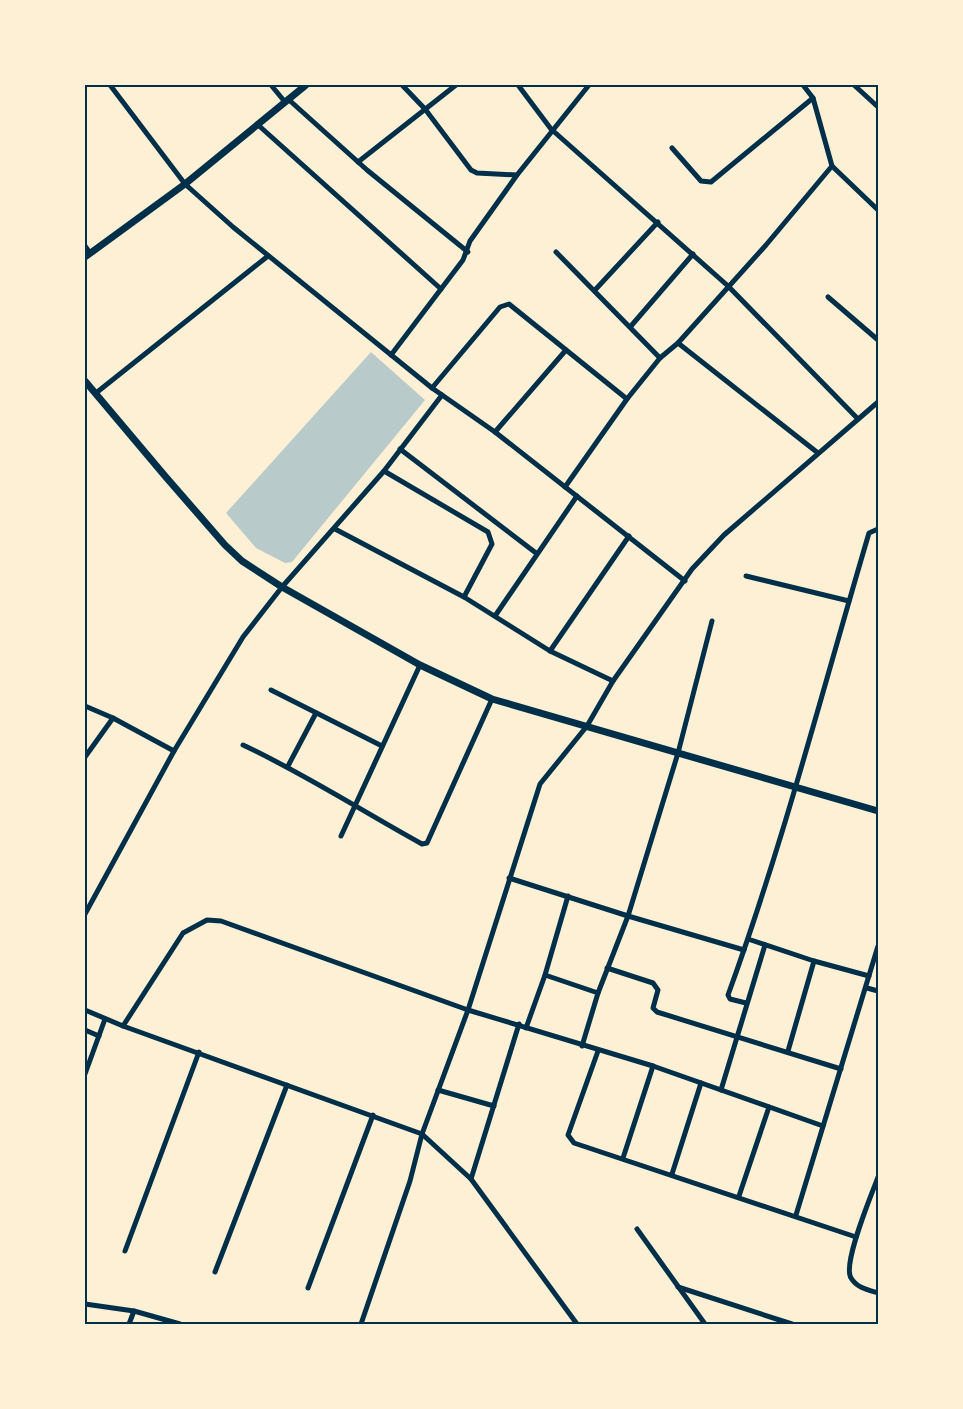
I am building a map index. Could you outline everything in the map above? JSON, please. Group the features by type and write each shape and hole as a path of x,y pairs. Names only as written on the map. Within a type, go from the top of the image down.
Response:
{"street":[{"path":"110,85 184,184 268,256 432,388 495,432 684,581"},
{"path":"272,85 358,162 468,252"},
{"path":"85,246 88,255 184,184 306,85"},
{"path":"402,85 425,109 471,170 477,173 517,175"},
{"path":"358,162 456,85"},
{"path":"518,85 551,130 658,222 728,286 858,419"},
{"path":"391,355 468,252 470,241 517,175 588,85"},
{"path":"803,85 813,98 832,166 878,210"},
{"path":"854,85 878,106"},
{"path":"672,148 701,181 711,182 813,98"},
{"path":"257,124 441,289"},
{"path":"565,487 660,358 678,343 766,245 832,166"},
{"path":"595,290 658,222"},
{"path":"556,252 631,326 660,358"},
{"path":"631,326 693,254"},
{"path":"96,393 268,256"},
{"path":"828,297 878,340"},
{"path":"432,388 504,305 509,304 628,399"},
{"path":"678,343 818,453"},
{"path":"495,432 566,350"},
{"path":"85,380 225,545 242,561 282,587 420,665 492,699 878,810"},
{"path":"85,914 174,751 243,637 282,587 335,529 384,471 442,395"},
{"path":"361,1324 410,1181 422,1134 468,1010 536,792 548,773 586,726 613,681 692,568 724,535 878,402"},
{"path":"400,449 536,553"},
{"path":"384,471 488,532 492,544 464,597"},
{"path":"495,616 536,553 577,496"},
{"path":"335,529 464,597 550,652 613,681"},
{"path":"746,1003 730,999 728,995 797,786 869,533 878,529"},
{"path":"550,652 629,536"},
{"path":"746,576 849,601"},
{"path":"582,1046 598,993 628,916 678,753 712,621"},
{"path":"340,836 420,665"},
{"path":"271,690 382,746"},
{"path":"244,745 288,766 354,807 422,844 427,843 492,699"},
{"path":"85,706 113,718 174,751"},
{"path":"288,766 316,713"},
{"path":"85,757 113,718"},
{"path":"509,878 744,950"},
{"path":"526,1028 545,974 568,896"},
{"path":"123,1026 183,933 207,920 221,921 468,1010 519,1024 526,1028 598,1051 653,1066 823,1126"},
{"path":"748,939 814,961 869,976"},
{"path":"721,1090 764,945"},
{"path":"796,1215 867,988 878,946"},
{"path":"788,1052 814,961"},
{"path":"607,968 653,983 658,990 653,1003 653,1008 657,1012 841,1069"},
{"path":"545,974 598,993"},
{"path":"867,988 878,991"},
{"path":"85,1010 123,1026 422,1134 471,1179 577,1324"},
{"path":"85,1074 105,1019"},
{"path":"471,1179 519,1024"},
{"path":"85,1030 99,1036"},
{"path":"598,1051 568,1135 571,1140 856,1237"},
{"path":"125,1251 199,1052"},
{"path":"623,1158 653,1066"},
{"path":"672,1174 701,1082"},
{"path":"215,1272 287,1085"},
{"path":"438,1090 494,1106"},
{"path":"739,1196 769,1107"},
{"path":"308,1288 373,1115"},
{"path":"878,1176 856,1237 848,1267 850,1276 858,1285 878,1293"},
{"path":"637,1229 705,1324"},
{"path":"678,1287 792,1324"},
{"path":"85,1304 134,1311 180,1324"},
{"path":"130,1324 134,1311"}],"shaded area":[{"path":"371,352 425,400 292,562 285,563 256,548 226,513"}]}
